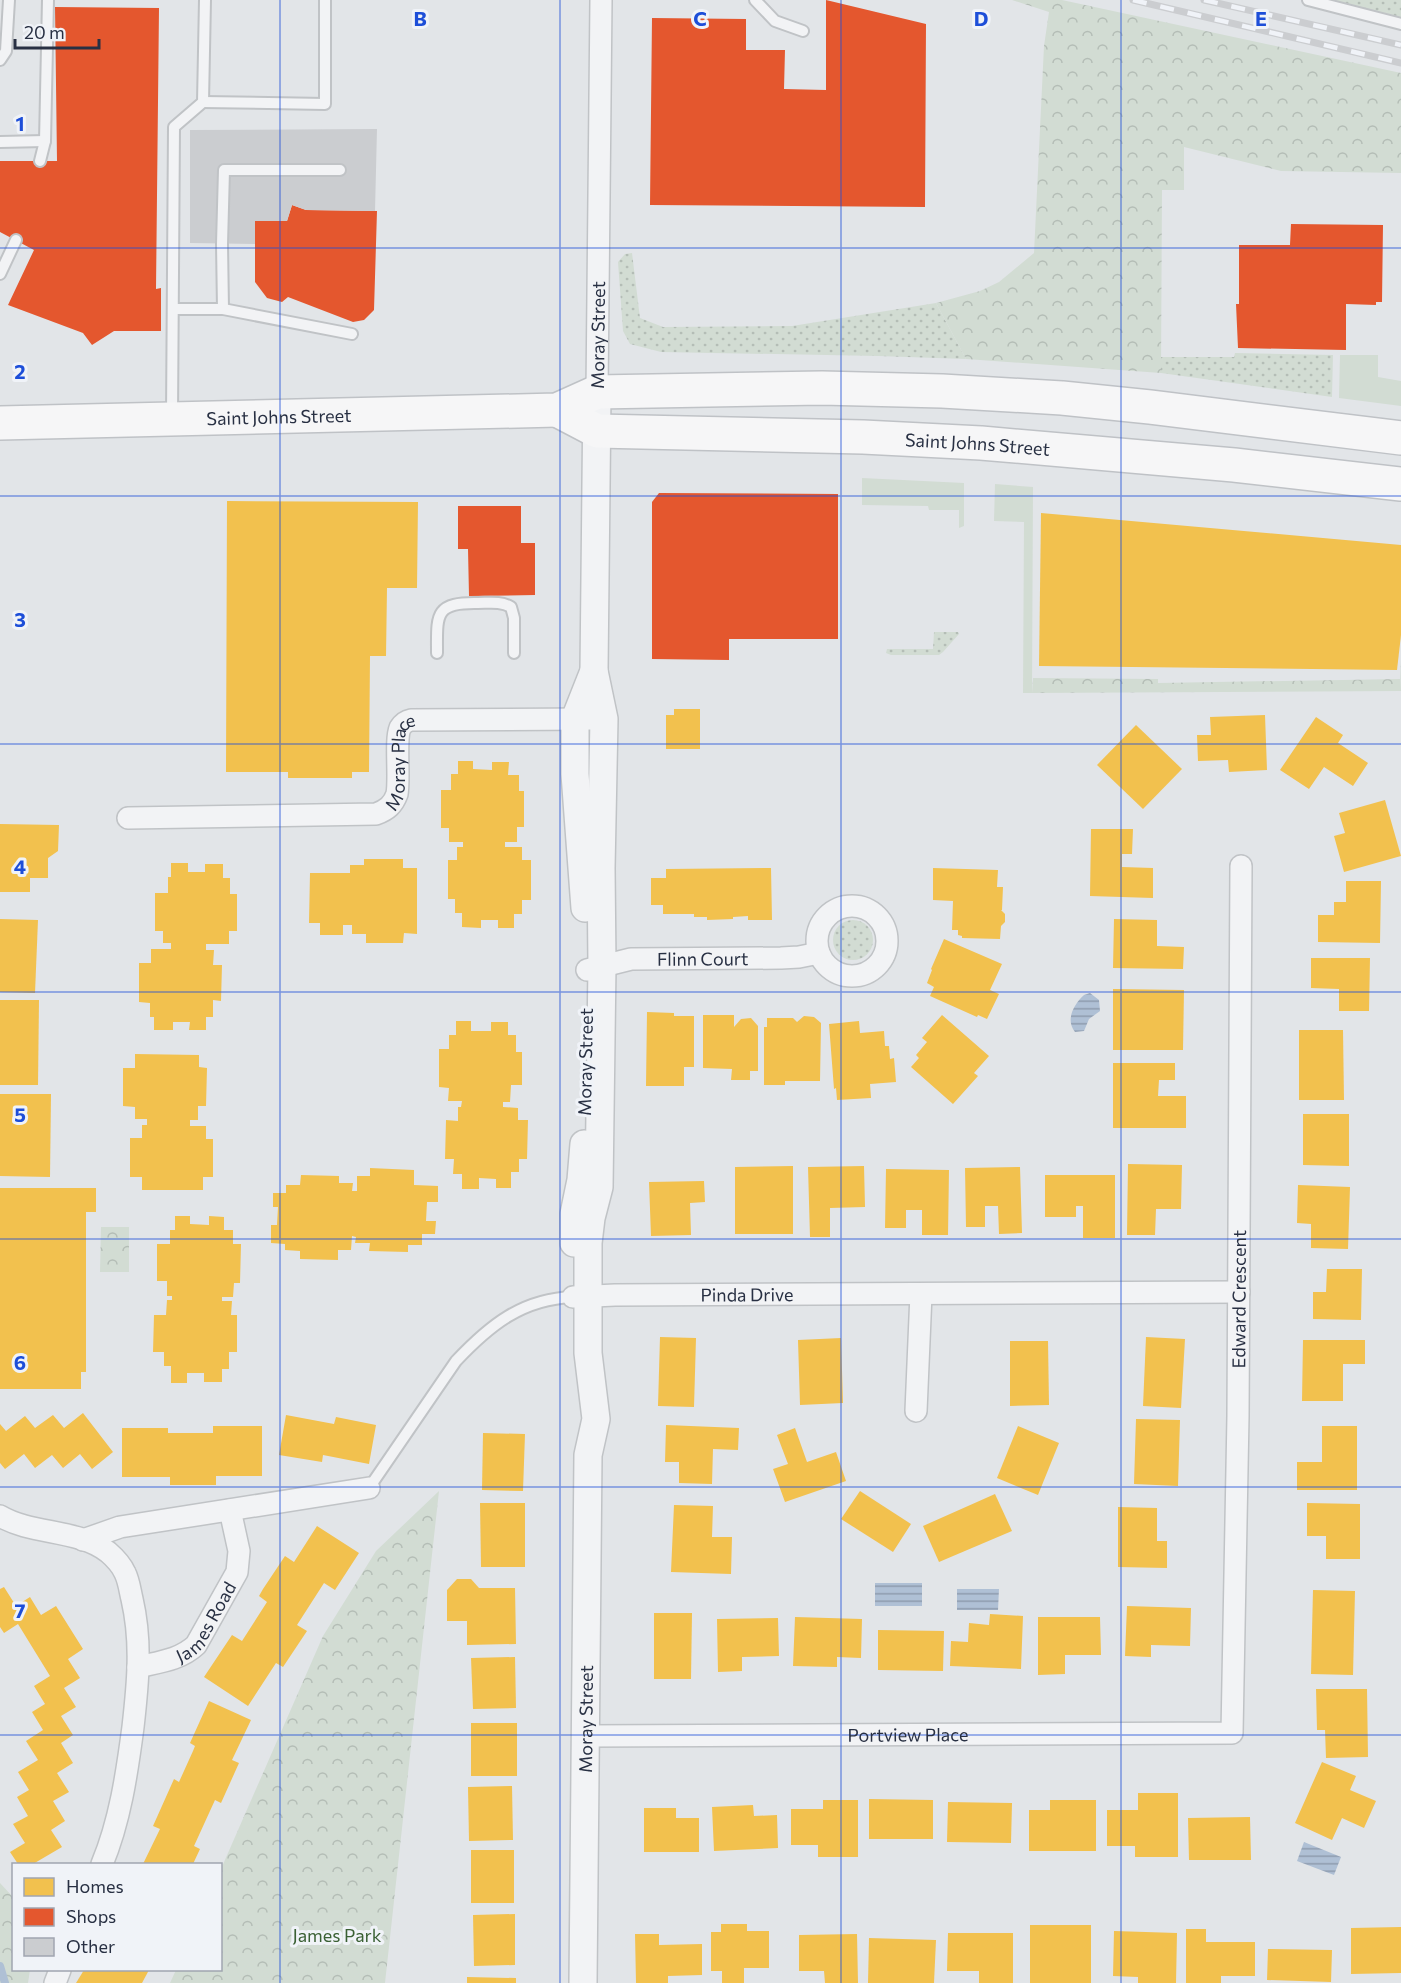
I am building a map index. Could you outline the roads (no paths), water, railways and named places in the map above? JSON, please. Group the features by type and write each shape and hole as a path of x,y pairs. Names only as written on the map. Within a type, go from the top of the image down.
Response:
{"main road":[{"name":"Saint Johns Street","path":"0,423 557,410 597,392 822,388 1062,398 1401,438"},
{"name":"Saint Johns Street","path":"557,410 597,430 863,437 981,443 1186,461 1401,484"}],"street":[{"name":"Moray Street","path":"583,1983 588,1455 596,1419 580,1296 588,1231 597,1198 600,1175 595,967 601,868 604,719 594,671 601,0"},
{"name":"Moray Street","path":"594,671 575,719 575,774 584,889 595,967"},
{"name":"Moray Place","path":"128,818 376,814 389,808 397,794 399,735 405,722 411,720 604,719"},
{"name":"Edward Crescent","path":"1232,1733 1239,1292 1241,866"},
{"name":"Flinn Court","path":"595,967 631,959 781,958 819,953"},
{"name":"Pinda Drive","path":"580,1296 1239,1292"},
{"path":"916,1411 921,1294"},
{"path":"84,1540 120,1527 369,1488"},
{"name":"James Road","path":"138,1667 187,1654 196,1645 237,1572 239,1551 230,1510"},
{"name":"James Road","path":"0,1516 14,1522 84,1540 105,1550 119,1562 127,1575 138,1635 138,1667 130,1753 116,1827 102,1863"},
{"name":"Portview Place","path":"586,1736 1232,1733"}],"lane":[{"path":"0,60 6,51 9,0"},
{"path":"40,161 45,141 48,0"},
{"path":"202,102 205,0"},
{"path":"172,418 174,127 202,102 325,104 325,0"},
{"path":"755,0 775,21 803,31"},
{"path":"1308,0 1401,24"},
{"path":"0,142 45,141"},
{"path":"223,309 224,170 340,170"},
{"path":"0,274 16,240"},
{"path":"173,309 223,309 352,334"},
{"path":"437,653 438,616 443,608 461,602 502,603 511,607 514,618 514,653"},
{"path":"369,1488 456,1361 472,1343 494,1324 527,1306 552,1299 580,1296"}],"water":[{"path":"1090,993 1099,1000 1100,1011 1089,1019 1084,1031 1075,1032 1071,1022 1072,1012 1080,999"},
{"path":"875,1583 922,1583 922,1606 875,1606"},
{"path":"957,1589 999,1589 998,1610 957,1610"},
{"path":"1304,1842 1341,1857 1334,1875 1297,1861"}],"waterway":[{"path":"0,1966 5,1983"}],"railway":[{"path":"1133,0 1401,63"},
{"path":"1204,0 1401,45"}],"park label":[{"name":"James Park","path":"337,1935"}]}
